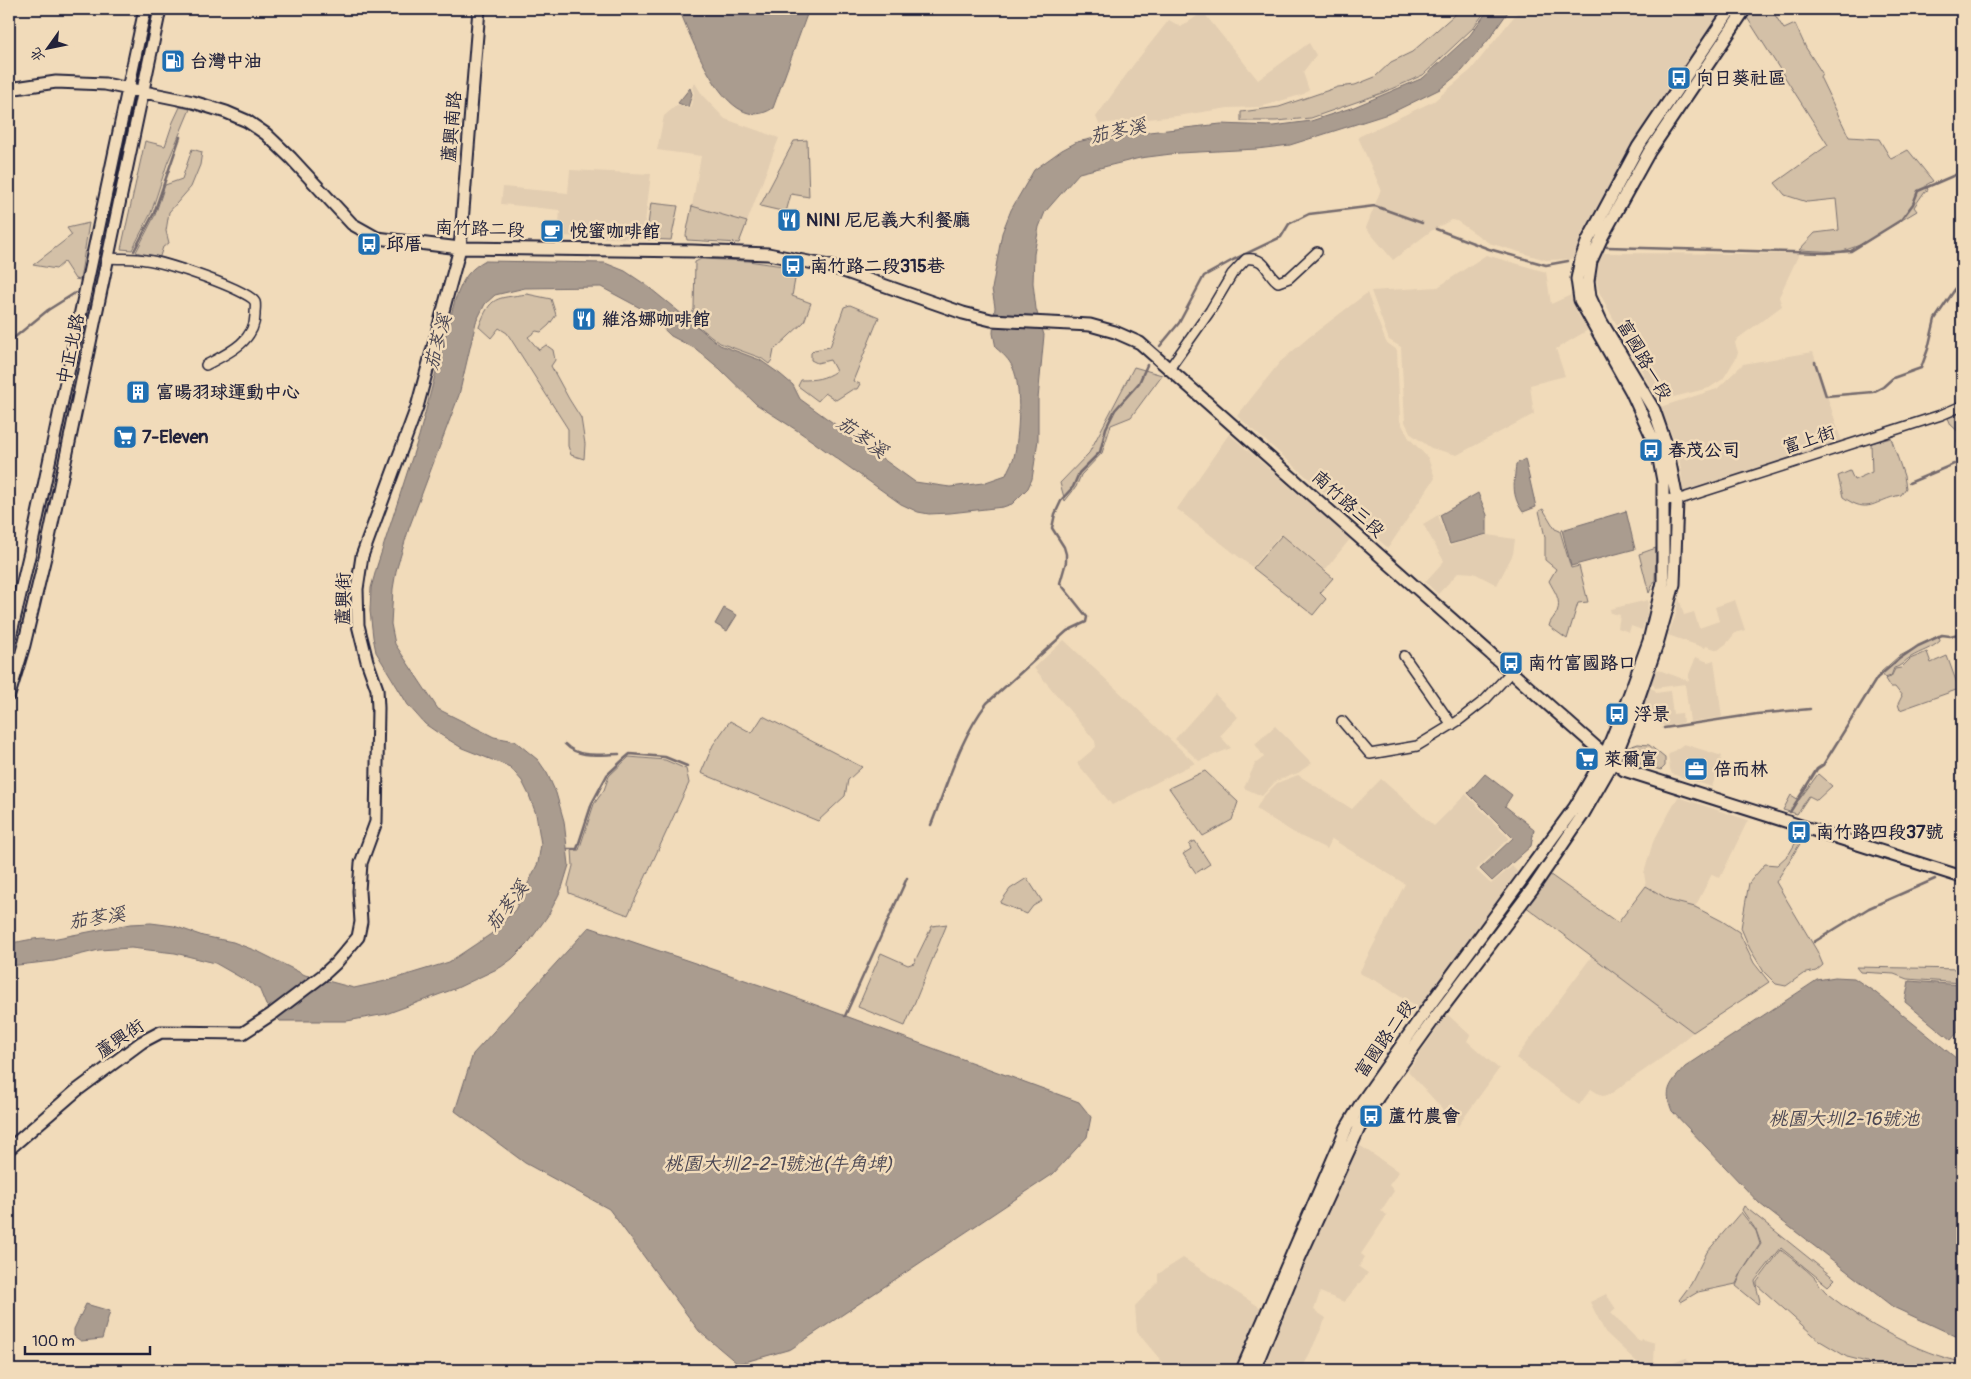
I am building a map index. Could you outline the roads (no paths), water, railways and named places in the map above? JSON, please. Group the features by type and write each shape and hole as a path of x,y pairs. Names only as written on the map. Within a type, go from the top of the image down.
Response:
{"street":[{"name":"中正北路","path":"9,641 30,552 145,9"},
{"name":"中正北路","path":"9,695 42,573 160,9"},
{"name":"蘆興南路","path":"460,248 479,9"},
{"name":"富國路一段","path":"1609,758 1649,641 1663,582 1663,481 1657,448 1631,391 1580,300 1577,279 1581,259 1588,240 1638,147 1731,9"},
{"name":"富國路一段","path":"1609,758 1657,644 1674,584 1677,500 1667,447 1654,410 1601,321 1590,297 1588,281 1591,261 1603,235 1649,152 1745,9"},
{"name":"南竹路二段","path":"9,89 56,82 105,84 193,102 226,112 247,121 266,134 352,224 377,238 460,248 685,250 768,254 829,266 962,313 991,320"},
{"name":"蘆興街","path":"9,1150 76,1091 142,1042 161,1032 243,1033 272,1014 322,976 358,937 362,922 359,891 361,864 376,822 378,708 377,689 367,661 358,625 357,589 362,556 417,407 460,248"},
{"path":"1169,369 1210,311 1232,274 1246,259 1256,258 1278,282 1289,278 1317,252"},
{"path":"108,258 148,260 235,288 250,296 255,303 256,320 252,332 232,352 206,365"},
{"name":"南竹路三段","path":"991,320 1090,325 1115,332 1140,343 1624,770 1962,877"},
{"name":"富上街","path":"1664,499 1677,500 1941,415 1962,406"},
{"path":"1404,656 1452,725"},
{"path":"1342,721 1370,754 1418,746 1452,725 1485,700 1511,672"},
{"name":"富國路二段","path":"1242,1370 1347,1127 1360,1105 1434,999 1609,758"},
{"name":"富國路二段","path":"1254,1370 1299,1259 1358,1128 1434,1019 1534,888 1582,816 1609,758"}],"water":[{"path":"679,9 809,9 773,108 756,114 741,110 726,98 702,62"},
{"path":"1489,9 1510,9 1489,39 1462,71 1440,89 1391,113 1290,145 1257,149 1179,153 1140,158 1079,173 1045,212 1039,227 1034,254 1033,283 1036,309 1044,335 1038,399 1038,440 1032,479 1028,488 1012,504 1003,507 929,514 918,512 901,504 798,431 756,404 720,369 696,349 671,336 644,310 601,287 525,288 495,295 485,304 476,322 459,395 409,528 396,571 391,624 395,644 438,709 494,737 515,741 538,760 547,773 556,793 564,821 569,865 562,888 549,914 529,942 501,967 457,988 386,1014 347,1021 280,1021 266,1005 259,988 215,963 175,953 131,948 99,950 54,961 9,966 9,943 52,939 130,924 151,923 174,926 203,936 233,942 259,952 305,975 354,988 390,980 449,962 491,934 515,910 538,863 541,844 536,814 529,795 522,781 510,767 462,748 425,724 408,705 376,652 370,611 371,588 377,566 419,436 455,300 466,277 484,261 605,263 625,271 646,285 720,345 760,360 780,374 793,385 800,399 915,482 950,487 983,483 1006,475 1016,448 1019,412 1018,387 1011,365 1006,357 996,348 993,333 995,307 992,289 1002,233 1011,210 1034,170 1077,142 1095,138 1221,124 1273,126 1311,121 1354,107 1423,78 1470,35"},
{"path":"690,88 692,94 688,107 678,103"},
{"path":"1525,459 1536,507 1523,512 1515,495 1514,483 1516,464"},
{"path":"1478,493 1487,515 1487,534 1450,544 1440,515"},
{"path":"1626,511 1635,549 1571,566 1562,530"},
{"path":"724,608 737,615 727,631 715,624"},
{"path":"1485,774 1512,795 1505,806 1534,829 1531,846 1492,881 1480,869 1513,838 1468,793"},
{"name":"桃園大圳2-2-1號池(牛角埤)","path":"589,927 786,994 1079,1102 1091,1117 1087,1137 1053,1174 791,1349 738,1364 699,1331 609,1209 525,1163 455,1111 473,1054"},
{"name":"桃園大圳2-16號池","path":"1835,977 1854,978 1876,993 1962,1063 1962,1339 1893,1307 1760,1204 1672,1111 1669,1103 1668,1092 1672,1082 1685,1067 1817,980"},
{"path":"1909,981 1962,985 1962,1027 1951,1040 1905,1002"},
{"path":"86,1304 110,1311 102,1339 81,1341 74,1336 74,1329"}],"waterway":[{"path":"134,251 154,213 180,137"},
{"path":"1607,247 1826,253 1851,251 1901,220 1913,204 1918,191 1962,172"},
{"path":"1160,346 1179,323 1204,276 1281,237 1289,224 1309,214 1375,206 1422,223"},
{"path":"1436,229 1489,249 1546,265 1568,261"},
{"path":"1815,362 1826,396 1873,392 1883,387 1893,378 1921,368 1928,349 1935,319 1962,279"},
{"path":"9,342 48,310 75,293"},
{"path":"931,825 962,746 977,717 987,703 1067,631 1086,622 1087,617 1060,583 1066,562 1066,554 1064,547 1052,528 1055,514 1062,499 1073,487 1079,473 1100,452 1106,428 1115,410 1139,383 1147,365"},
{"path":"1909,483 1954,464"},
{"path":"1790,812 1817,769 1823,765 1877,678 1918,646 1942,635 1950,636 1962,633"},
{"path":"1664,728 1757,714 1810,709"},
{"path":"565,744 583,754 619,754"},
{"path":"568,849 577,849 592,803 607,775 630,754 665,757 687,766"},
{"path":"845,1016 907,878"},
{"path":"1814,942 1869,908 1935,879"}],"place":[{"name":"台灣中油","path":"173,61"},
{"name":"向日葵社區","path":"1679,78"},
{"name":"NINI 尼尼義大利餐廳","path":"789,220"},
{"name":"悅蜜咖啡館","path":"552,231"},
{"name":"邱厝","path":"369,244"},
{"name":"南竹路二段315巷","path":"793,266"},
{"name":"維洛娜咖啡館","path":"584,319"},
{"name":"富暘羽球運動中心","path":"138,392"},
{"name":"7-Eleven","path":"125,437"},
{"name":"春茂公司","path":"1651,450"},
{"name":"南竹富國路口","path":"1511,663"},
{"name":"浮景","path":"1617,714"},
{"name":"萊爾富","path":"1587,759"},
{"name":"倍而林","path":"1696,769"},
{"name":"南竹路四段37號","path":"1799,832"},
{"name":"蘆竹農會","path":"1371,1116"}],"water label":[{"name":"茄苳溪","path":"1118,131"},
{"name":"茄苳溪","path":"438,342"},
{"name":"茄苳溪","path":"862,437"},
{"name":"茄苳溪","path":"507,906"},
{"name":"茄苳溪","path":"97,918"}]}
